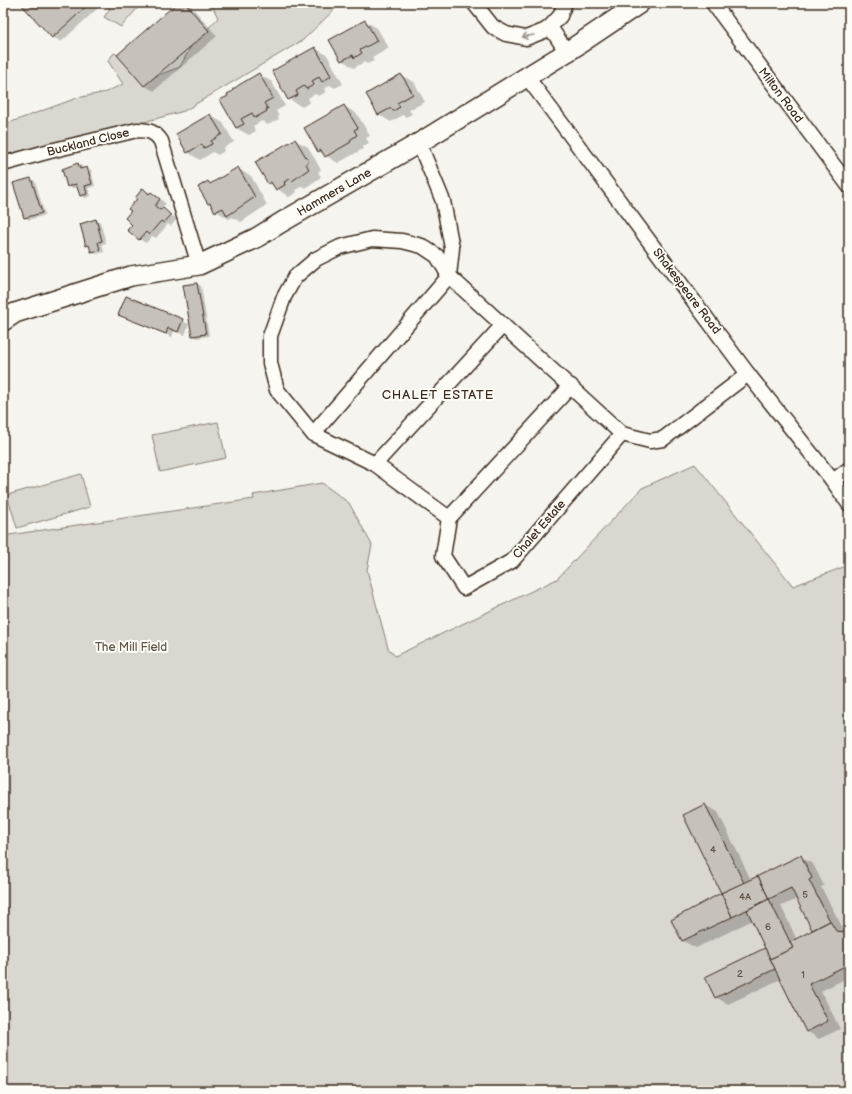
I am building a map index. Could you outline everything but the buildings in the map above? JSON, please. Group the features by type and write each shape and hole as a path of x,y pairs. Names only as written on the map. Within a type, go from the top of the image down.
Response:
{"main road":[{"name":"Hammers Lane","path":"3,321 15,313 131,276 199,264 256,238 419,143 527,77 640,3"}],"street":[{"path":"479,6 493,27 506,34 526,38 544,32 550,27 560,16 565,3"},
{"name":"Milton Road","path":"713,3 849,186"},
{"path":"550,27 567,52"},
{"name":"Shakespeare Road","path":"527,77 748,374 833,481 849,504"},
{"name":"Buckland Close","path":"3,164 50,150 137,130 150,130 161,142 199,264"},
{"path":"313,434 449,276 452,248 443,201 419,143"},
{"path":"571,386 449,518 375,464 313,434 277,390 270,363 270,336 284,297 296,277 316,259 340,247 372,239 402,241 422,246 437,256 449,276 571,386 622,434 650,441 663,438 748,374"},
{"path":"375,464 503,325"},
{"name":"Chalet Estate","path":"449,518 443,556 464,588 512,561 622,434"},
{"path":"833,481 849,469"}],"green space":[{"path":"104,3 142,3 121,27 104,17 110,9"},
{"path":"211,3 341,3 303,40 184,111 71,142 3,155 3,125 77,98 106,92 123,84 108,61 114,53 130,61 142,81 180,67 191,46 218,18"},
{"path":"218,422 226,458 160,472 152,435"},
{"name":"The Mill Field","path":"695,464 793,586 849,565 849,1091 3,1091 3,537 254,499 253,495 322,483 349,503 372,545 367,570 388,648 395,656 557,579 642,488"},
{"path":"81,474 90,507 17,528 7,495"}],"district":[{"name":"CHALET ESTATE","path":"438,394"}]}
